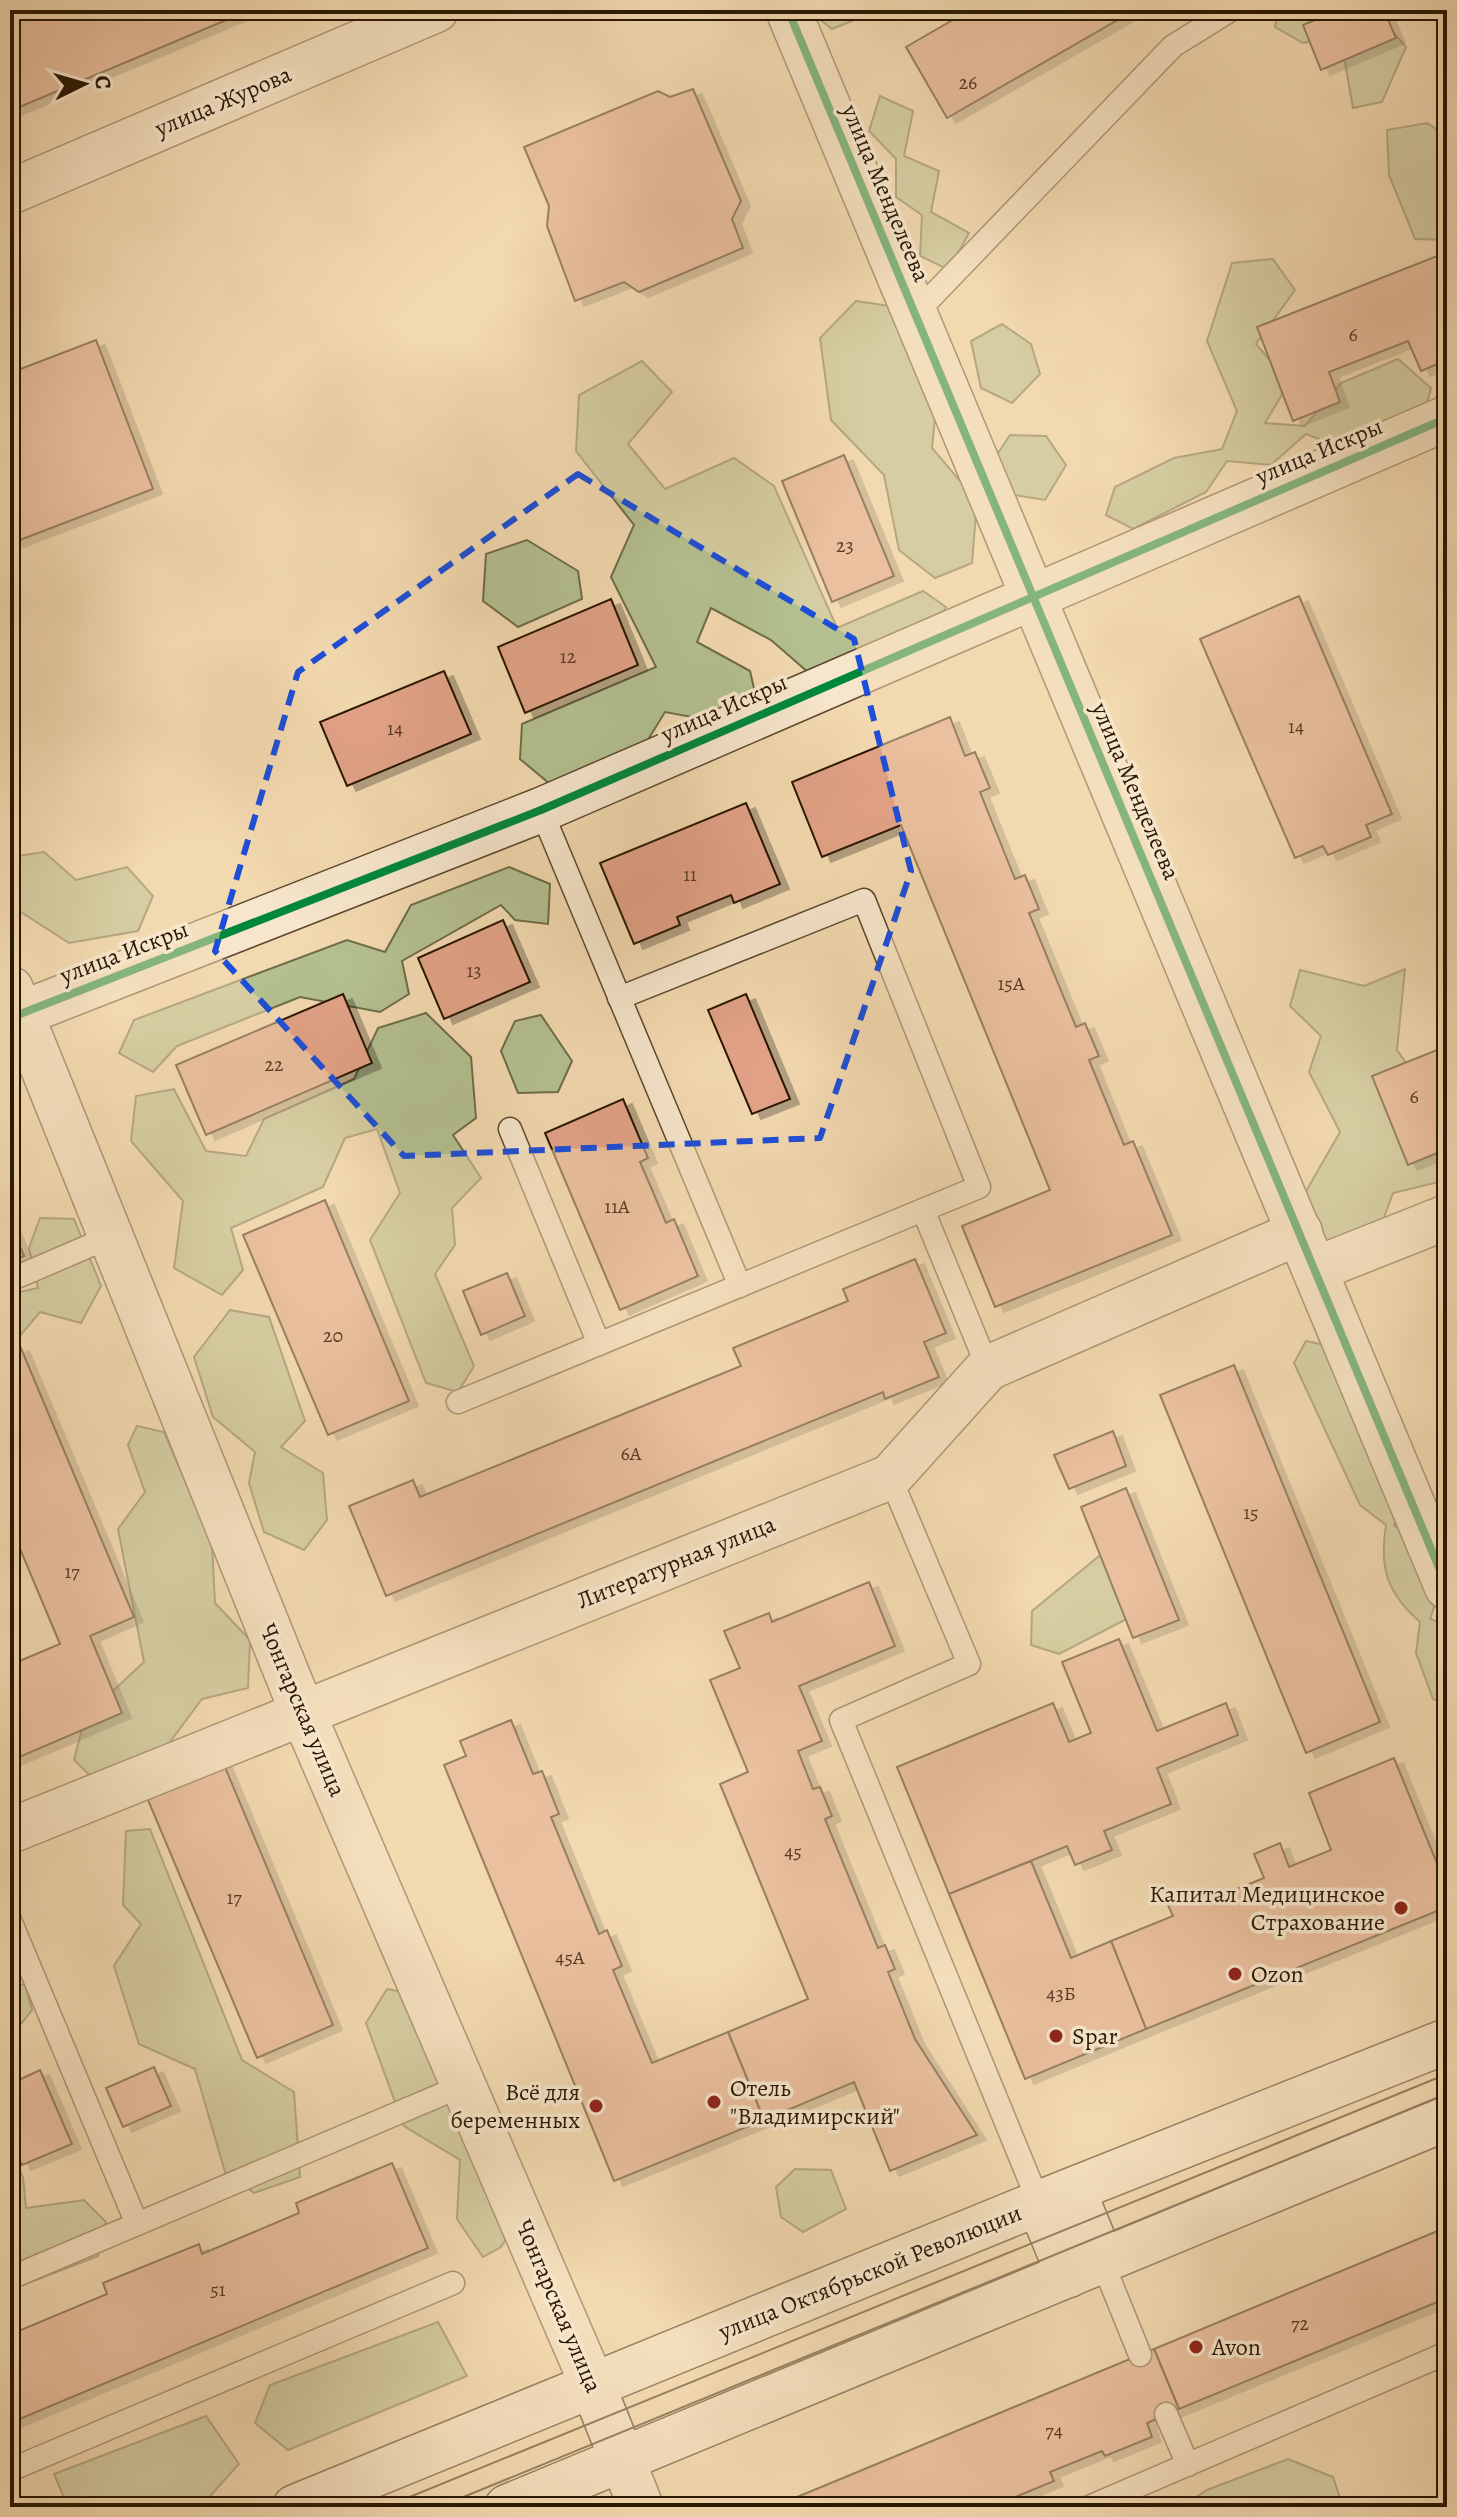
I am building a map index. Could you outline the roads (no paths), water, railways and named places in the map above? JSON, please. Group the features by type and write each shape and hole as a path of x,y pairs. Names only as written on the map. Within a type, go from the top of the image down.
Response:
{"street":[{"name":"улица Журова","path":"10,192 436,10"},
{"name":"улица Менделеева","path":"788,10 1447,1587"},
{"name":"улица Искры","path":"14,1006 541,810 1447,418"},
{"name":"Чонгарская улица","path":"14,1006 302,1711 593,2386 641,2507"},
{"name":"Литературная улица","path":"10,1831 890,1477 988,1368 1308,1250 1447,1217"},
{"name":"улица Октябрьской Революции","path":"295,2507 1056,2196 1447,2041"},
{"path":"507,2507 616,2444 1086,2268 1447,2118"},
{"path":"1056,2196 1086,2268"}],"lane":[{"path":"915,314 1173,46 1231,10"},
{"path":"541,810 740,1286"},
{"path":"458,1402 979,1187 864,900 619,998"},
{"path":"510,1129 599,1344"},
{"path":"923,1210 988,1368"},
{"path":"10,1280 110,1237"},
{"path":"890,1477 969,1664 841,1720 1056,2196"},
{"path":"10,1920 137,2224"},
{"path":"10,2278 464,2085"},
{"path":"1086,2268 1140,2355"},
{"path":"10,2470 453,2283"},
{"path":"1089,2507 1447,2353"},
{"path":"1166,2414 1188,2465"}],"tram line":[{"path":"385,2507 1447,2074"},
{"path":"439,2507 1447,2094"}],"place":[{"name":"Капитал Медицинское Страхование","path":"1401,1908"},
{"name":"Ozon","path":"1235,1974"},
{"name":"Spar","path":"1056,2036"},
{"name":"Отель \"Владимирский\"","path":"714,2102"},
{"name":"Всё для беременных","path":"596,2106"},
{"name":"Avon","path":"1196,2347"}]}
